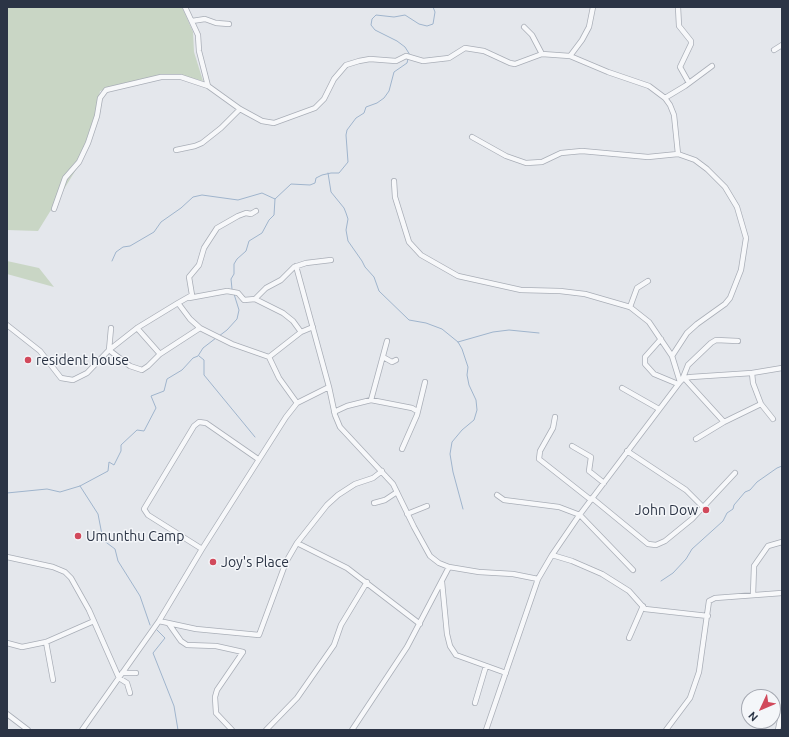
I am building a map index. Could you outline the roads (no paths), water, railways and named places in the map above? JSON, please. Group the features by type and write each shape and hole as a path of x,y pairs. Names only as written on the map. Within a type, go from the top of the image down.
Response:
{"street":[{"path":"186,7 198,35 199,51 208,86"},
{"path":"570,56 582,40 589,27 593,7"},
{"path":"678,7 678,26 691,41 680,67 689,83"},
{"path":"192,21 205,19 216,23 229,24"},
{"path":"524,27 534,39 542,54"},
{"path":"774,50 782,45"},
{"path":"54,209 65,178 79,162 88,143 97,116 100,98 104,91 168,76 192,80 208,86 240,109 266,123 280,122 315,108 324,99 334,79 346,65 370,59 396,61 406,56 423,61 449,58 461,49 473,48 491,53 515,64 542,54 570,56 608,72 649,86 665,98 674,115 678,154"},
{"path":"665,98 712,66"},
{"path":"176,150 202,143 221,128 240,109"},
{"path":"472,137 506,156 526,163 542,162 561,153 582,151 648,157 678,154 695,160 707,169 725,187 737,206 746,238 741,270 730,298 688,333 672,356"},
{"path":"394,180 395,198 408,237 413,248 421,255 454,275 521,290 560,291 585,294 630,307 649,322 661,339 672,356 681,381 724,422"},
{"path":"7,325 40,351 58,375 66,380 80,378 94,368 109,350 137,328 188,298 192,293 189,276 199,265 204,248 217,228 238,216 251,214 256,211"},
{"path":"255,299 266,288 281,280 291,269 296,266 330,260"},
{"path":"296,266 329,387 334,412 340,427 382,471 397,492 430,556 449,567 478,572 513,574 538,579"},
{"path":"630,307 638,288 648,281"},
{"path":"188,298 227,291 238,293 244,300 255,299 283,313 293,321 302,332"},
{"path":"178,304 190,319 200,328 232,344 269,358 279,378 297,404"},
{"path":"269,358 302,332 313,327"},
{"path":"109,350 111,328"},
{"path":"137,328 160,354"},
{"path":"109,350 130,366 142,370 160,354 200,328"},
{"path":"661,339 645,357 645,364 651,372 681,381 782,368"},
{"path":"486,730 538,579 552,555 627,451 681,381 688,365 710,343 716,340 738,341"},
{"path":"371,400 387,341"},
{"path":"383,358 392,362 396,360"},
{"path":"752,373 753,383 761,404 773,419"},
{"path":"402,449 417,411 425,382"},
{"path":"82,730 159,621 258,459 286,417 297,404 329,387"},
{"path":"622,388 659,409"},
{"path":"334,412 347,406 371,400 412,408 417,411"},
{"path":"696,439 724,422 761,404"},
{"path":"554,417 552,428 540,451 539,458 639,538 652,545 660,544 665,541 692,518 735,472"},
{"path":"202,549 148,515 144,509 194,426 199,422 206,423 258,459"},
{"path":"572,446 591,457 589,472 604,483"},
{"path":"627,451 686,490 702,506"},
{"path":"159,621 207,631 259,635 286,562 297,543 327,505 338,495 355,484 373,478 382,471"},
{"path":"374,503 385,500 397,492"},
{"path":"497,495 504,500 559,508 580,515 633,570"},
{"path":"407,514 427,506"},
{"path":"753,595 754,565 768,546 782,542"},
{"path":"297,543 347,568 367,582 386,600 420,624"},
{"path":"552,555 597,571 629,591 647,609 708,616"},
{"path":"7,557 53,567 64,572 79,590 119,678 127,682 130,694"},
{"path":"352,730 397,664 420,624 449,567"},
{"path":"266,730 297,698 334,645 341,625 367,582"},
{"path":"442,582 445,618 450,646 456,655 506,673"},
{"path":"666,730 690,698 699,672 708,616 708,603 713,598 782,593"},
{"path":"629,638 643,606"},
{"path":"7,643 22,646 46,642 94,621"},
{"path":"169,624 181,641 187,645 216,646 243,652 217,690 215,697 216,713 232,730"},
{"path":"46,642 52,680"},
{"path":"475,703 486,666"},
{"path":"122,673 136,673"},
{"path":"778,730 782,710"},
{"path":"7,714 28,730"}],"waterway":[{"path":"410,55 405,47 397,41 375,30 371,25 372,19 376,15 394,17 405,15 419,24 427,26 433,24 435,12 433,7"},
{"path":"112,261 116,252 123,247 130,246 154,232 161,222 181,208 193,197 202,195 238,200 262,193 275,199 291,184 310,185 315,183 316,178 322,175 339,173 348,162 347,130 356,118 364,113 366,107 377,103 384,98 389,91 394,72 407,63 408,59"},
{"path":"328,173 331,192 344,208 348,219 346,230 348,241 365,267 374,277 379,291 409,320 426,323 442,329 458,342 462,349 468,367 467,375 469,385 476,400 477,410 474,420 462,430 452,442 450,454 453,472 463,509"},
{"path":"232,289 231,279 234,274 234,264 246,251 249,241 262,233 269,220 274,215 275,199"},
{"path":"219,336 237,319 239,310 234,294"},
{"path":"458,342 493,332 509,330 539,333"},
{"path":"7,493 47,489 60,492 80,486 108,471 109,462 114,465 121,451 121,445 137,430 144,431 156,408 151,396 164,391 167,379 182,370 193,358 198,356 203,348 216,338"},
{"path":"199,356 204,360 204,375 255,437"},
{"path":"661,581 673,573 686,559 692,549 723,521 727,513 733,509 734,505 745,492 750,490 757,482 782,466"},
{"path":"80,486 98,514 103,540 115,549 118,561 140,596 150,625"},
{"path":"157,630 165,638 153,653 174,706 178,730"}],"place":[{"name":"resident house","path":"28,360"},
{"name":"John Dow","path":"706,510"},
{"name":"Umunthu Camp","path":"78,536"},
{"name":"Joy's Place","path":"213,562"}]}
